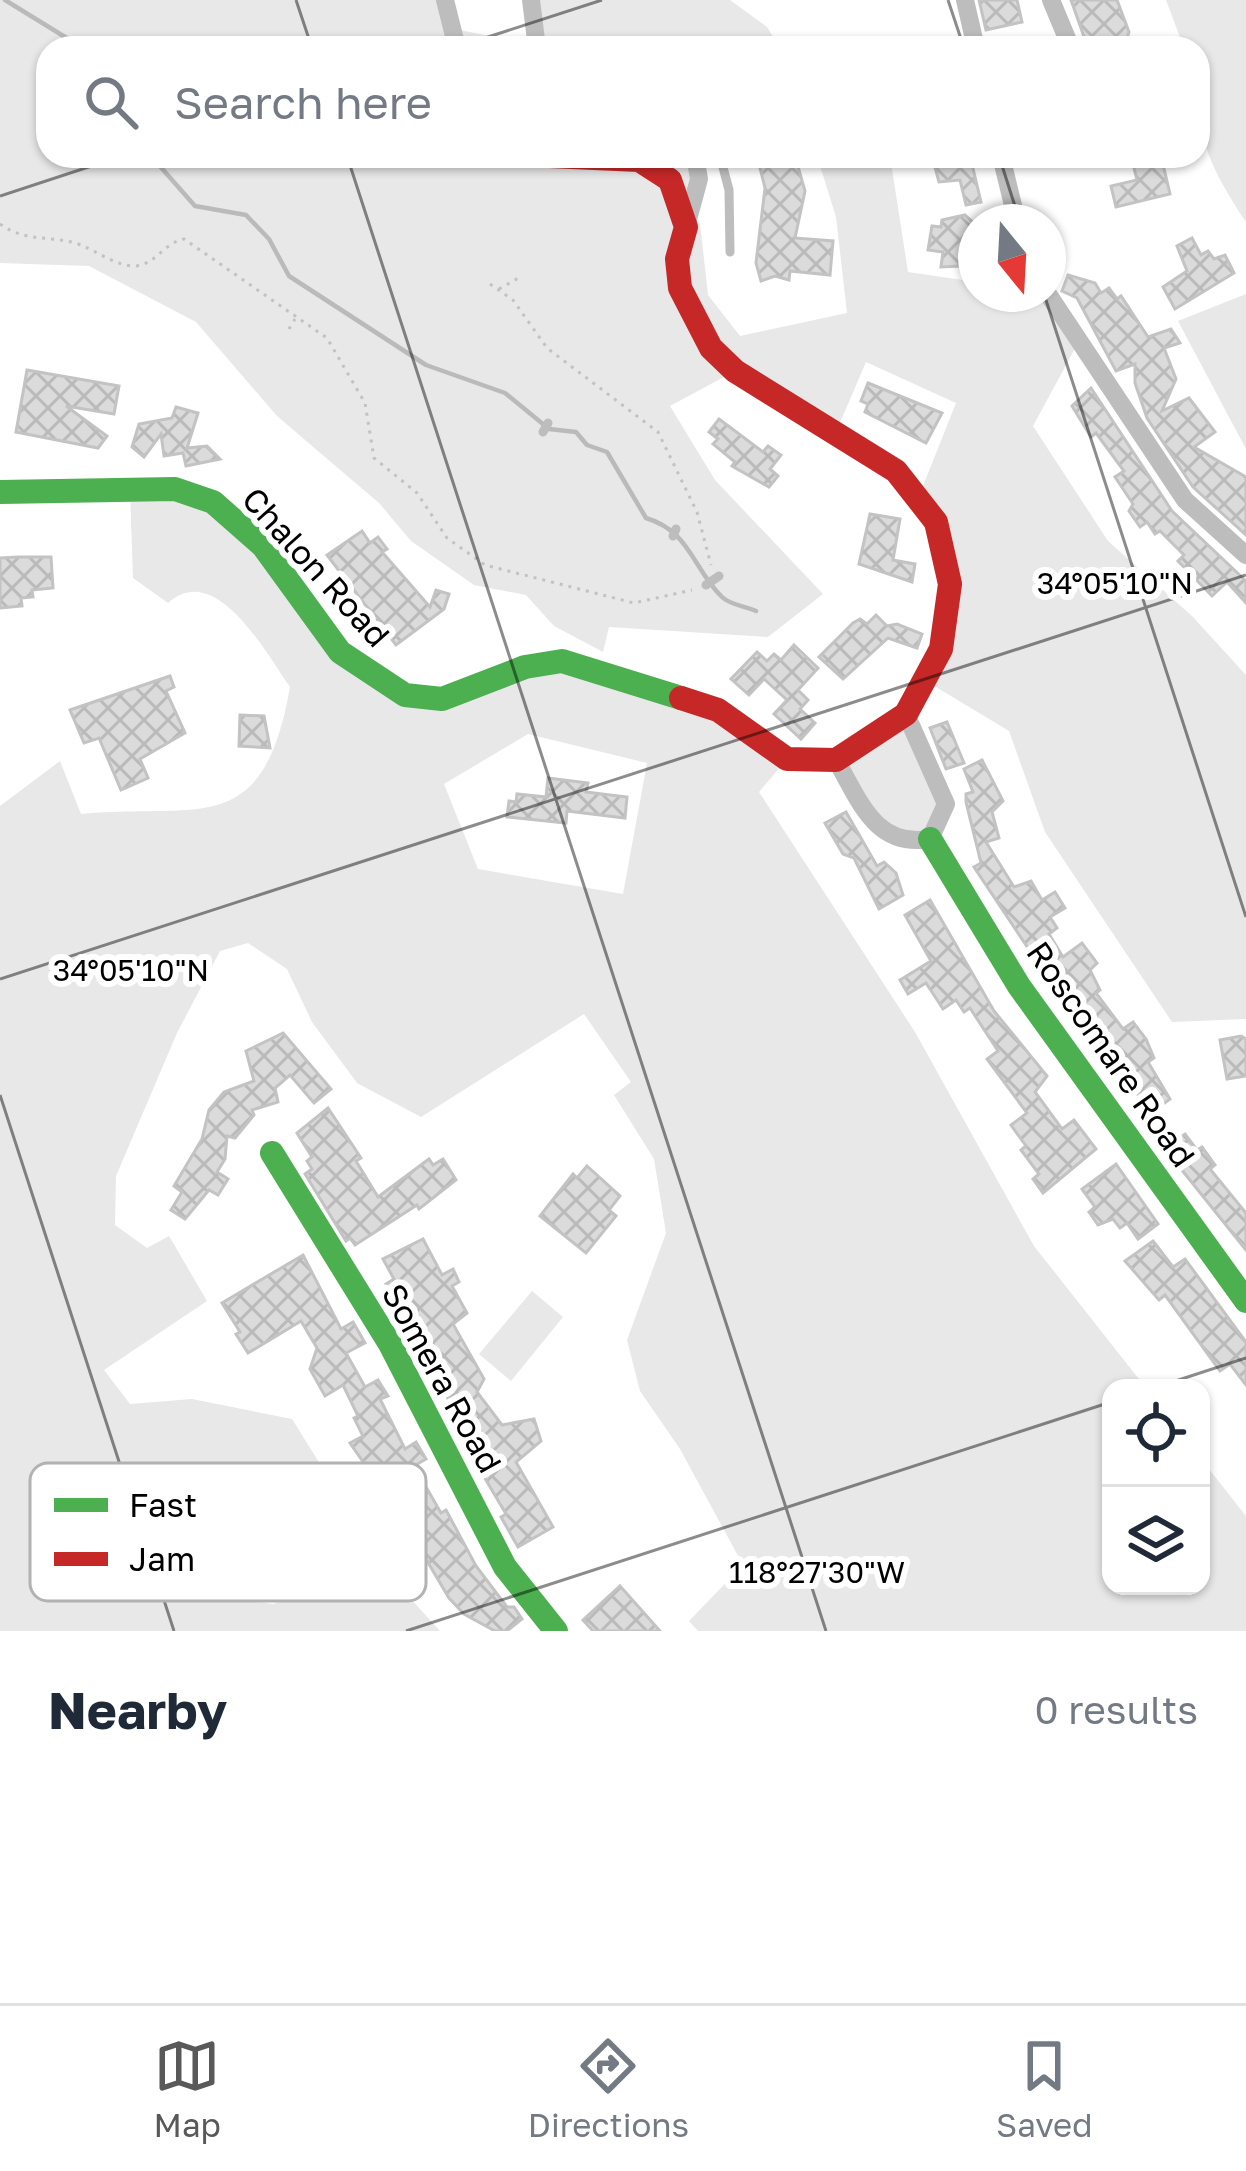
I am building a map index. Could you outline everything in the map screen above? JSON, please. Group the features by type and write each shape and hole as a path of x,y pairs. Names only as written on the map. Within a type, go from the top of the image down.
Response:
{"street":[{"path":"445,0 454,36"},
{"path":"530,0 535,36"},
{"path":"965,0 973,36"},
{"path":"1051,0 1066,36"},
{"path":"664,168 677,190 686,226"},
{"path":"697,168 699,179 677,259 680,289 711,348 735,371 896,471 936,522 948,557 949,618 941,649 906,714 836,760 874,824 887,836 907,843 931,839 946,804 906,714"},
{"path":"1004,168 1013,204"},
{"path":"1060,312 1185,500 1246,555"},
{"name":"Chalon Road","path":"0,492 156,488 193,493 213,502 263,546 316,627 340,652 405,695 442,699 525,667 562,662 718,710 787,759 836,760"},
{"name":"Roscomare Road","path":"931,839 1019,986 1246,1300"},
{"name":"Somera Road","path":"272,1153 390,1344 505,1567 556,1631"}],"lane":[{"path":"723,168 729,190 730,252"}],"path":[{"path":"0,224 25,238 74,243 134,266 152,260 170,243 190,241 250,289 327,338 362,396 377,463 417,493 447,538 477,562 634,603 713,580 698,517 658,432 547,348 490,284"},
{"path":"499,289 522,276"},
{"path":"244,298 250,289"},
{"path":"289,329 296,318"},
{"path":"698,517 707,522"}],"shaded area":[{"path":"0,0 445,0 455,29 490,36 36,36 36,168 694,168 687,226 700,223 708,295 740,336 847,313 836,217 821,168 892,168 908,272 958,279 958,312 1059,312 1078,343 1033,426 1108,541 1192,616 1246,675 1246,1019 1172,1022 1045,832 1009,731 926,681 949,618 919,496 956,403 866,362 836,432 735,371 670,406 715,480 823,594 768,637 609,627 603,652 554,626 526,595 474,585 411,541 379,503 277,416 196,322 89,266 0,263"},
{"path":"531,0 730,0 773,36 533,36"},
{"path":"1166,0 1246,0 1246,222 1210,158 1210,36 1180,36"},
{"path":"1246,294 1246,449 1178,321"},
{"path":"130,490 213,502 316,627 421,699 545,662 696,702 787,759 759,792 915,1032 1034,1246 1139,1379 1102,1379 1102,1595 1210,1595 1210,1470 1246,1516 1246,1631 698,1631 689,1621 743,1565 680,1449 640,1391 627,1340 666,1233 654,1159 614,1095 631,1082 584,1014 421,1117 357,1083 312,1022 287,969 248,943 220,951 177,1033 116,1176 115,1225 147,1248 169,1236 207,1301 104,1370 130,1404 192,1399 292,1419 319,1463 30,1463 30,1601 413,1601 440,1631 0,1631 0,806 60,761 81,814 192,810 220,804 243,792 263,770 278,736 290,687 238,616 204,593 186,593 168,603 133,578","holes":["528,734 647,763 623,894 478,869 444,784"]},
{"path":"906,714 942,786 930,839 887,836 836,760"},
{"path":"532,1291 563,1317 511,1381 479,1354"}],"building":[{"path":"979,0 1017,0 1022,22 986,30"},
{"path":"1071,0 1117,0 1128,36 1084,36"},
{"path":"760,168 798,168 805,191 795,238 833,241 830,275 790,271 789,280 775,276 761,281 756,263 765,188"},
{"path":"935,168 973,168 981,202 966,204 960,180 939,182"},
{"path":"1134,168 1164,168 1170,194 1116,207 1111,186 1137,180"},
{"path":"958,217 958,266 941,267 943,252 928,250 932,226 941,227 942,220"},
{"path":"1192,238 1201,255 1208,251 1214,259 1225,255 1234,273 1175,309 1163,287 1187,271 1177,246"},
{"path":"1068,275 1095,283 1101,293 1109,288 1117,299 1121,296 1148,337 1171,329 1180,343 1164,348 1176,379 1162,411 1189,398 1215,432 1194,447 1246,477 1246,535 1193,487 1147,418 1135,383 1135,364 1116,371 1077,298 1066,293"},
{"path":"27,370 119,386 114,414 66,406 107,436 98,448 16,432"},
{"path":"868,383 942,413 926,443 865,412 868,404 861,401"},
{"path":"1091,388 1172,511 1246,581 1246,603 1227,582 1212,596 1178,561 1184,555 1160,531 1155,534 1147,522 1140,527 1129,511 1133,504 1115,477 1124,471 1096,433 1091,437 1072,406"},
{"path":"176,407 198,413 187,448 207,446 220,459 186,466 183,453 164,456 161,434 144,457 132,447 139,424 172,418"},
{"path":"719,419 763,452 768,446 781,455 770,469 778,476 769,487 732,466 735,462 713,444 718,439 709,432"},
{"path":"870,514 900,519 893,560 915,564 912,582 859,564"},
{"path":"362,531 370,543 378,537 387,549 382,552 430,607 436,590 449,594 444,609 396,645 327,555"},
{"path":"51,557 53,588 32,590 33,597 21,598 22,606 0,608 0,558"},
{"path":"876,615 887,626 897,624 922,634 917,648 888,638 843,679 819,657 853,623 860,619 867,624"},
{"path":"794,645 818,668 798,690 808,700 800,709 815,723 801,739 774,714 787,700 764,679 749,695 731,679 757,652 767,661 774,654 781,660"},
{"path":"170,676 174,687 166,691 185,733 140,759 148,778 121,790 99,738 84,743 70,710"},
{"path":"240,715 264,716 270,748 239,746"},
{"path":"947,722 964,763 946,769 930,728"},
{"path":"982,760 1003,801 992,812 999,838 986,842 1014,887 1031,881 1042,900 1055,892 1065,908 1050,917 1057,928 1049,934 1063,957 1082,943 1097,963 1090,970 1100,990 1096,993 1123,1029 1133,1022 1146,1039 1154,1058 1148,1062 1170,1099 1155,1110 1107,1067 974,867 981,863 966,802 966,794 973,792 964,769"},
{"path":"548,778 588,783 586,792 627,797 625,818 567,811 566,823 507,817 509,801 516,802 517,794 546,797"},
{"path":"846,812 877,866 884,862 896,873 903,895 879,909 854,858 843,854 825,823"},
{"path":"930,900 994,1011 1047,1076 1035,1092 1062,1129 1074,1120 1096,1149 1043,1193 1033,1179 1039,1174 1021,1150 1026,1146 1011,1125 1027,1113 987,1059 998,1051 970,1008 964,1012 956,1000 943,1009 926,983 908,994 900,980 931,961 905,915"},
{"path":"283,1033 331,1089 314,1103 290,1075 275,1088 278,1102 252,1110 254,1115 235,1138 227,1136 225,1159 217,1172 228,1179 218,1195 209,1190 185,1219 171,1210 182,1192 174,1186 202,1139 209,1110 224,1092 254,1081 246,1051"},
{"path":"1246,1039 1246,1076 1227,1079 1220,1040"},
{"path":"328,1108 361,1158 356,1161 378,1197 429,1159 433,1165 443,1159 456,1180 419,1209 417,1205 355,1245 350,1238 346,1241 305,1174 312,1169 307,1161 312,1157 297,1133"},
{"path":"1185,1134 1197,1150 1202,1147 1215,1165 1210,1169 1246,1213 1246,1250 1165,1149"},
{"path":"1116,1164 1158,1224 1138,1239 1127,1223 1120,1228 1113,1219 1098,1225 1089,1212 1095,1207 1082,1189"},
{"path":"587,1166 620,1196 609,1210 616,1216 586,1253 540,1216 573,1174 577,1178"},
{"path":"423,1239 442,1275 453,1269 459,1282 452,1286 467,1313 453,1324 484,1379 477,1392 502,1425 534,1419 541,1441 516,1462 553,1527 518,1547 501,1517 506,1514 453,1424 460,1420 434,1374 431,1352 386,1284 394,1279 383,1259"},
{"path":"1153,1241 1173,1267 1185,1259 1246,1342 1246,1385 1230,1364 1220,1371 1165,1295 1159,1300 1125,1261"},
{"path":"303,1255 341,1329 353,1322 365,1343 346,1353 365,1387 378,1380 388,1396 380,1399 405,1449 416,1442 426,1459 364,1463 350,1443 363,1436 354,1418 358,1416 343,1385 325,1396 310,1369 317,1348 301,1321 248,1353 222,1303"},
{"path":"426,1487 441,1513 446,1510 476,1566 522,1619 507,1631 495,1631 464,1614 426,1559"},
{"path":"620,1586 660,1631 593,1631 583,1620"}],"waterway":[{"path":"5,0 64,36"},
{"path":"162,168 195,206 246,215 269,239 289,276 426,365 505,393 549,429 576,432 587,445 607,452 646,518 682,541 722,597 756,611"}],"traffic: fast":[{"path":"0,492 175,489 213,502 263,546 340,652 405,695 442,699 525,667 562,661 681,698"},
{"path":"930,839 1019,986 1246,1301"},
{"path":"272,1153 390,1344 505,1567 556,1631"}],"traffic: jam":[{"path":"651,168 670,180 686,227 677,259 680,288 711,348 735,371 896,471 936,522 950,584 941,649 906,714 836,760 787,759 718,710 681,698"}]}
